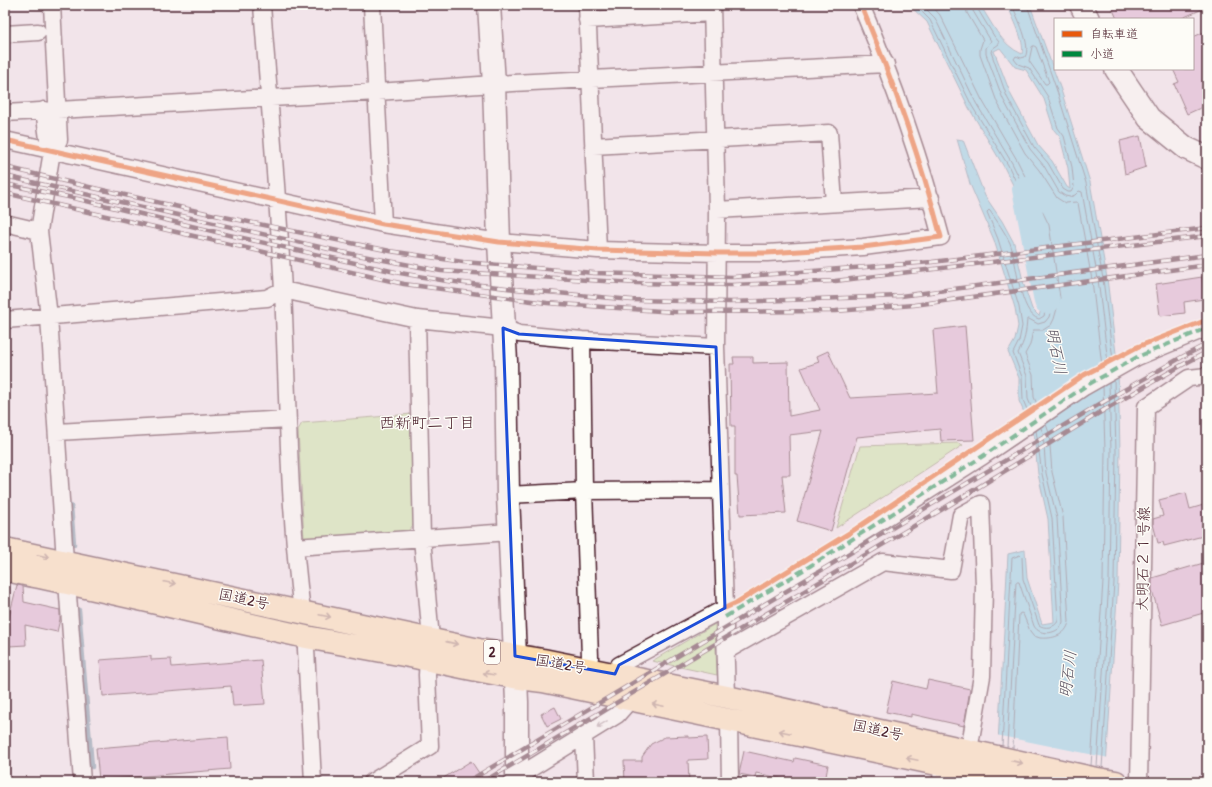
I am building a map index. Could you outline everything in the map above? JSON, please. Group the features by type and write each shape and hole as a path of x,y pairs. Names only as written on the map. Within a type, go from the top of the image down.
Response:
{"highway":[{"name":"国道2号","path":"5,549 302,611 478,650 543,660 727,697 975,759 1116,782"},
{"name":"国道2号","path":"5,570 67,582 306,636 428,660 479,672 543,681 729,720 941,774 975,759 1029,782"}],"street":[{"path":"52,5 51,110 48,139 52,151 39,231 49,317 65,561"},
{"path":"262,5 282,290 295,547 302,611"},
{"path":"372,5 383,224"},
{"path":"489,5 494,84 503,328 506,361 508,495 517,702 517,780"},
{"path":"5,140 383,224 499,242 598,250 717,253 863,247 942,237 909,128 886,64 861,5"},
{"path":"1080,5 1087,18"},
{"path":"598,250 587,13 712,9 717,210 716,347 727,697"},
{"path":"5,34 38,32"},
{"path":"5,113 494,84 886,64"},
{"path":"1117,70 1149,118 1186,148 1207,158"},
{"path":"593,146 829,134 834,203"},
{"path":"717,210 931,198"},
{"path":"5,223 39,231"},
{"path":"5,320 267,298 282,290 417,319 503,328 519,334 582,340 716,347"},
{"path":"417,319 422,538 432,639"},
{"path":"615,674 619,665 725,612 817,562 983,456 1084,387 1137,357 1207,328"},
{"path":"582,340 584,492 590,657 588,669"},
{"name":"大明石２１号線","path":"1139,782 1146,407 1190,378 1207,376"},
{"path":"57,432 288,419"},
{"path":"508,495 584,492 721,490"},
{"path":"726,652 883,562 951,570 961,515 981,504 984,586 982,676 975,759"},
{"path":"295,547 510,532"},
{"path":"67,582 82,782"},
{"path":"306,636 313,782"},
{"path":"372,782 430,746 427,674 428,660"},
{"path":"517,780 617,715 631,699"},
{"path":"729,720 730,782"},
{"path":"584,736 586,782"}],"highlighted area":[{"path":"503,328 519,334 716,347 725,608 619,665 615,674 515,656"}],"green space":[{"path":"412,414 414,524 408,531 304,539 298,430 302,423"},
{"path":"958,443 963,445 836,528 860,446"},
{"path":"715,624 717,675 652,661"}],"water":[{"path":"909,5 980,5 993,26 1008,45 1022,54 1022,43 1020,36 1007,5 1030,5 1061,90 1090,182 1107,278 1118,370 1120,451 1118,582 1105,782 996,782 1008,554 1025,550 1027,578 1042,624 1054,622 1048,519 1038,474 1034,435 1019,401 1019,378 1008,352 1015,340 1018,326 1015,308 994,240 970,184 957,139 963,140 985,196 1002,221 1014,243 1024,285 1032,309 1039,316 1045,297 1035,229 1004,167 969,108 927,22","holes":["1000,48 1015,67 1026,70 1044,99 1054,130 1060,137 1068,168 1070,189 1067,187 1052,161 1038,145 1011,95 994,51"]}],"pier":[{"path":"996,735 1109,758 1107,782 994,782"}],"building":[{"path":"1111,5 1207,5 1207,7 1182,18 1117,18"},
{"path":"1207,31 1207,105 1187,114 1174,84 1179,82 1173,70 1194,70 1194,37"},
{"path":"1140,136 1146,167 1125,174 1120,141"},
{"path":"1202,277 1204,299 1184,302 1185,313 1160,316 1156,284"},
{"path":"965,326 974,440 941,441 940,429 857,437 831,531 797,521 823,431 789,435 790,475 782,475 786,513 740,515 737,476 735,476 735,426 731,426 730,364 734,364 733,357 753,357 753,363 788,362 789,416 820,410 801,368 819,362 817,356 828,351 850,398 938,393 933,330"},
{"path":"1186,493 1190,509 1207,504 1207,535 1164,546 1163,542 1158,543 1153,524 1153,519 1163,516 1159,500"},
{"path":"1207,562 1207,612 1162,625 1152,590 1152,578"},
{"path":"17,585 23,586 24,602 60,610 60,619 57,632 25,625 26,645 9,646 9,639 5,637 5,633"},
{"path":"151,656 151,660 171,659 172,667 261,660 265,704 233,706 231,686 103,696 100,660"},
{"path":"928,680 970,689 964,726 911,714 911,717 886,712 893,681 926,689"},
{"path":"555,707 561,719 547,726 541,714"},
{"path":"688,736 688,738 707,737 708,759 688,760 689,782 625,782 624,761 642,761 642,757 651,744 665,737"},
{"path":"228,737 230,769 99,780 96,748"},
{"path":"744,751 794,762 795,758 828,765 825,782 798,782 756,773 755,777 739,774"},
{"path":"471,761 485,782 437,782"}],"waterway":[{"name":"明石川","path":"1025,189 1047,301"},
{"path":"71,506 74,544"},
{"path":"79,610 92,767"}],"railway":[{"path":"5,167 215,215 390,251 463,262 594,273 733,277 932,262 1207,228"},
{"path":"5,176 342,252 441,271 636,283 731,285 835,281 1207,236"},
{"path":"5,184 78,199 229,235 400,273 447,281 515,289 632,300 730,302 901,296 1207,255"},
{"path":"5,193 404,284 547,303 674,312 836,311 914,305 1207,265"},
{"path":"467,782 1098,405 1207,344"},
{"path":"483,782 951,504 1104,410 1207,352"}],"marked path":[{"path":"725,617 810,566 983,456 1084,387 1137,357 1207,328"}],"cycle path":[{"path":"5,140 383,224 499,242 598,250 767,253 863,247 941,237 905,120 861,5"},
{"path":"725,608 736,603 851,532 1084,375 1137,347 1207,320"}],"district":[{"name":"西新町二丁目","path":"427,422"}]}
